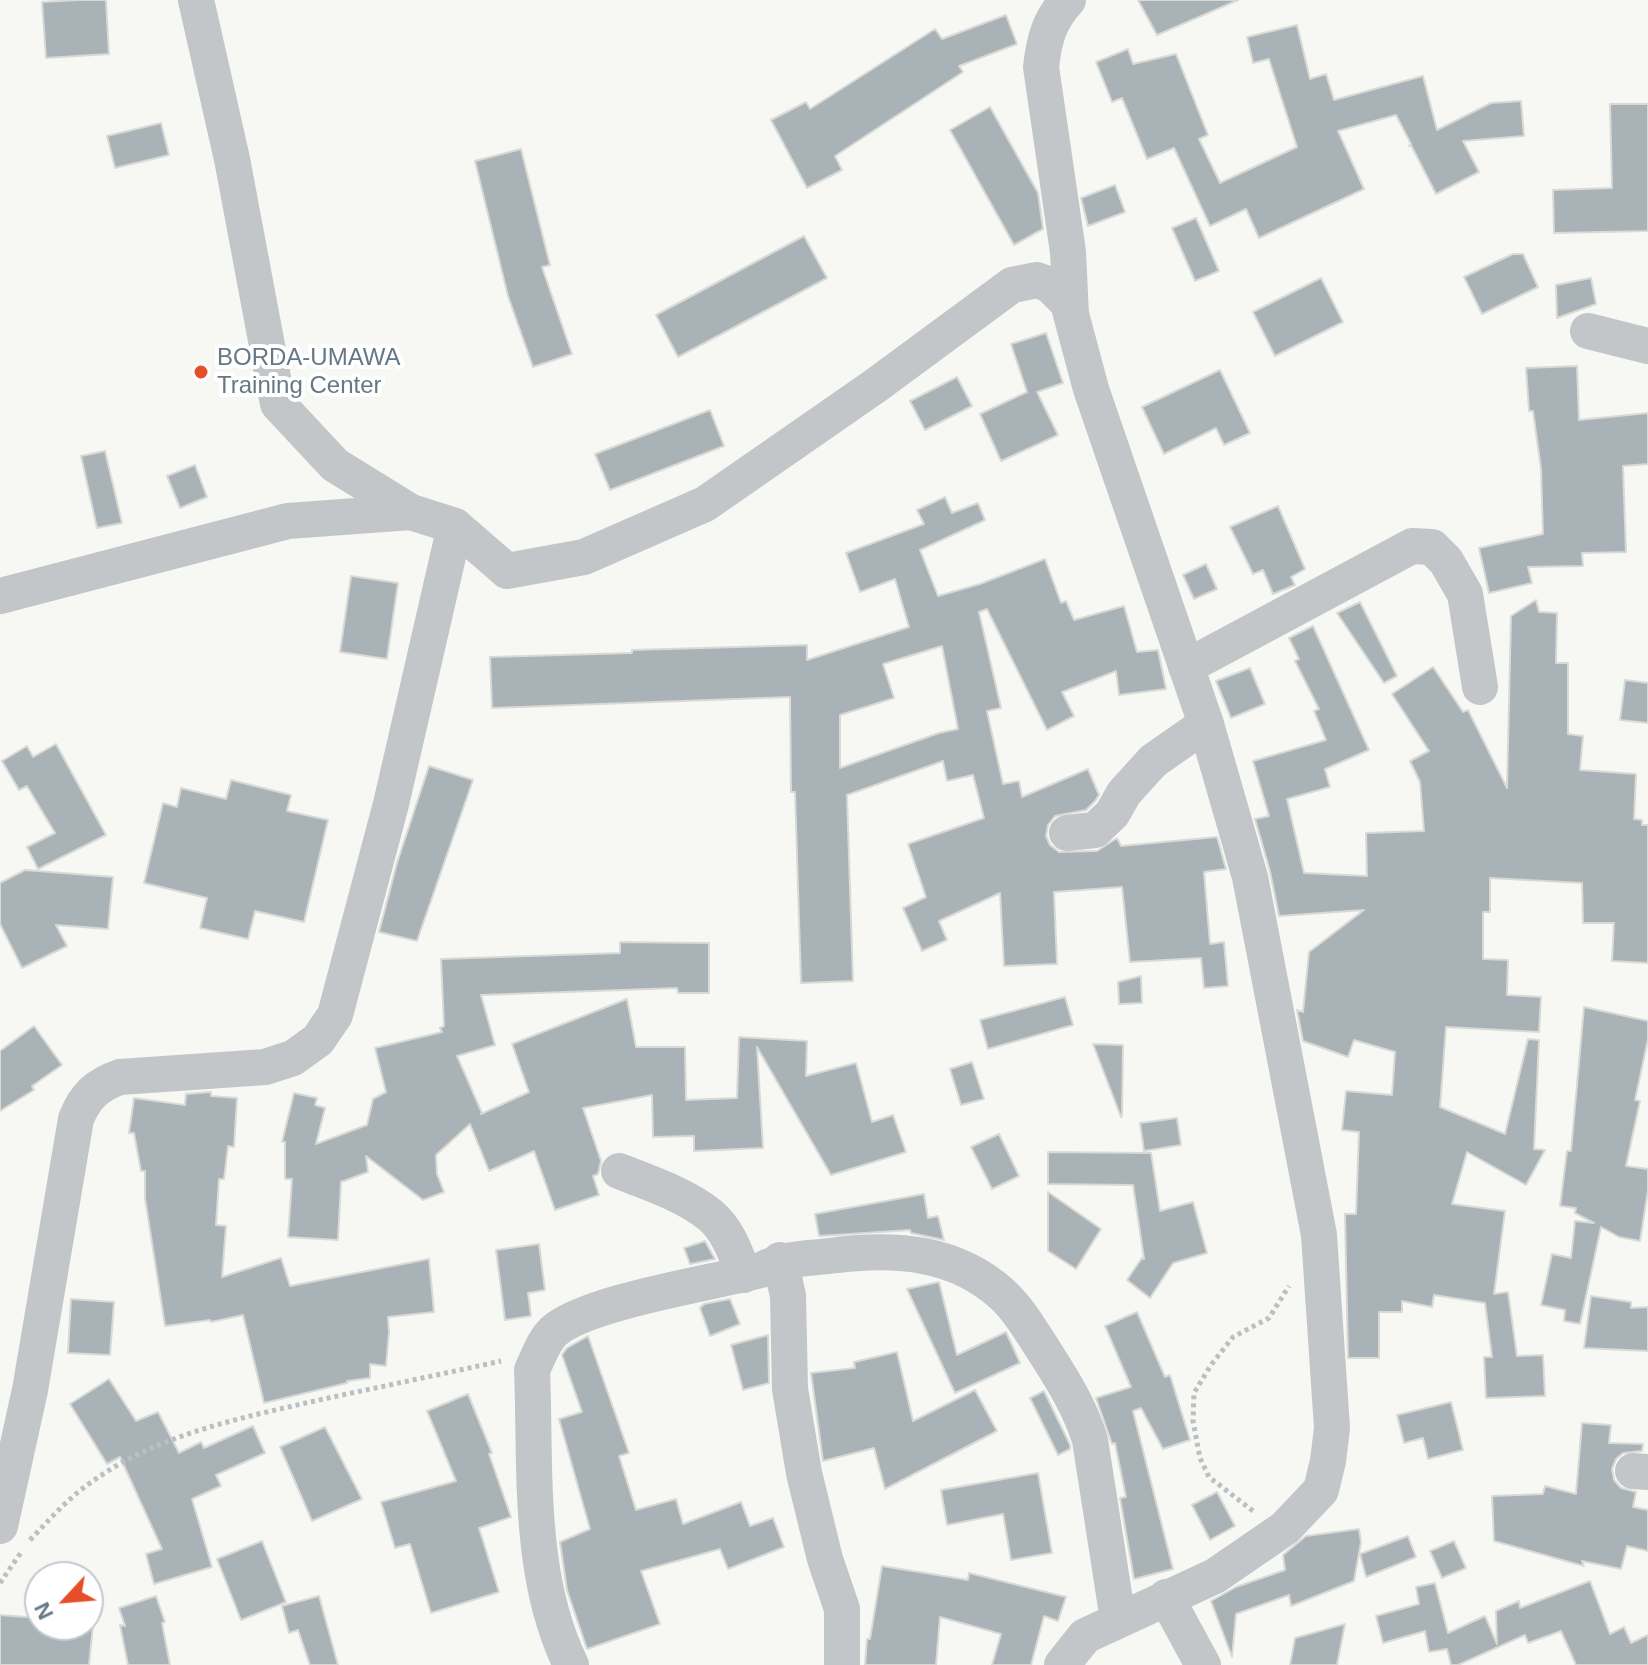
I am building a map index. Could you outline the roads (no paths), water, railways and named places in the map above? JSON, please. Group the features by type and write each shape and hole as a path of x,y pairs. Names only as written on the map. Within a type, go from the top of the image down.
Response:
{"street":[{"path":"196,0 232,159 278,404 335,465 411,512 455,526 507,571 584,557 705,504 875,386 1012,285 1037,280 1050,285 1068,303 1091,389 1206,724 1250,877 1320,1253 1332,1428 1321,1490 1285,1528 1215,1576 1085,1636 1062,1665"},
{"path":"1068,0 1057,12 1044,37 1041,67 1068,252 1071,315"},
{"path":"1588,331 1648,346"},
{"path":"0,596 288,521 411,512"},
{"path":"0,1526 30,1390 76,1119 82,1104 92,1091 120,1077 265,1067 293,1058 318,1040 335,1015 391,804 455,526"},
{"path":"1186,667 1412,546 1432,547 1446,561 1465,594 1480,687"},
{"path":"1067,833 1095,830 1112,814 1124,793 1153,761 1206,724"},
{"path":"619,1171 665,1189 710,1215 731,1243 744,1275"},
{"path":"571,1665 558,1640 539,1554 532,1370 554,1331 583,1315 625,1302 744,1275 780,1260 858,1253 921,1254 948,1261 1003,1295 1025,1322 1068,1388 1090,1440 1118,1620"},
{"path":"780,1260 788,1296 790,1389 804,1473 825,1559 842,1609 842,1665"},
{"path":"1166,1597 1203,1665"}],"place":[{"name":"BORDA-UMAWA Training Center","path":"201,372"}]}
